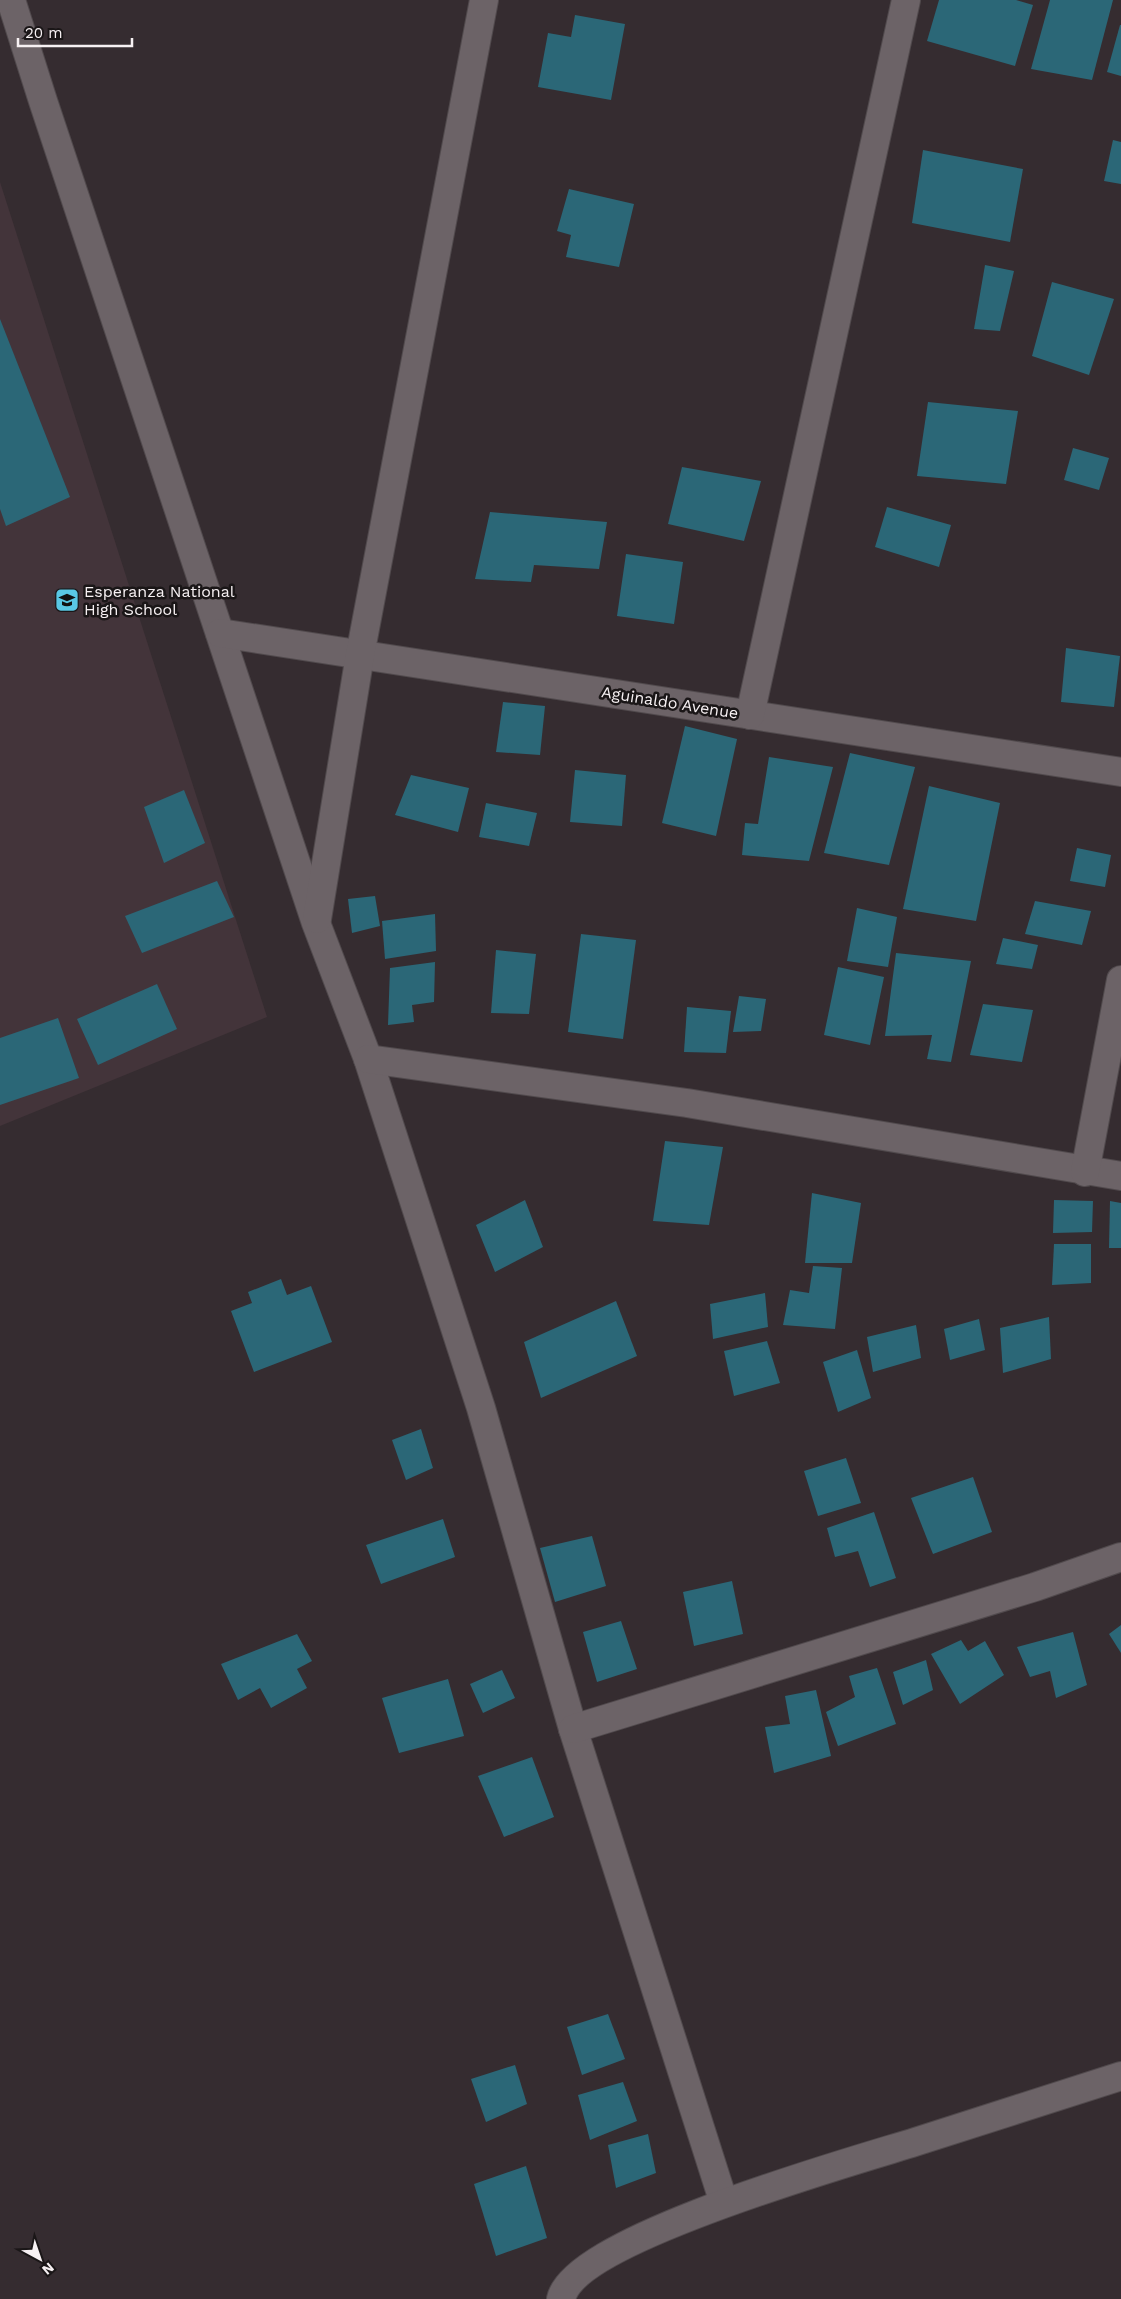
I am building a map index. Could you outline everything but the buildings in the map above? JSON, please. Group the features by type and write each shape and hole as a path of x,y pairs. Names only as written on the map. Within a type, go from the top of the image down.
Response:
{"street":[{"path":"11,0 316,923 368,1059 481,1408 573,1729 724,2203"},
{"path":"316,923 360,655 484,0"},
{"path":"750,715 906,0"},
{"name":"Aguinaldo Avenue","path":"220,633 1121,772"},
{"path":"1085,1172 1121,980"},
{"path":"368,1059 687,1103 1085,1172 1121,1176"},
{"path":"573,1729 1035,1587 1121,1557"},
{"path":"561,2299 563,2291 584,2270 622,2247 724,2203 1121,2076"}],"shaded area":[{"name":"Esperanza National High School","path":"0,182 267,1017 0,1126"}],"place":[{"name":"Esperanza National High School","path":"67,600"}]}
